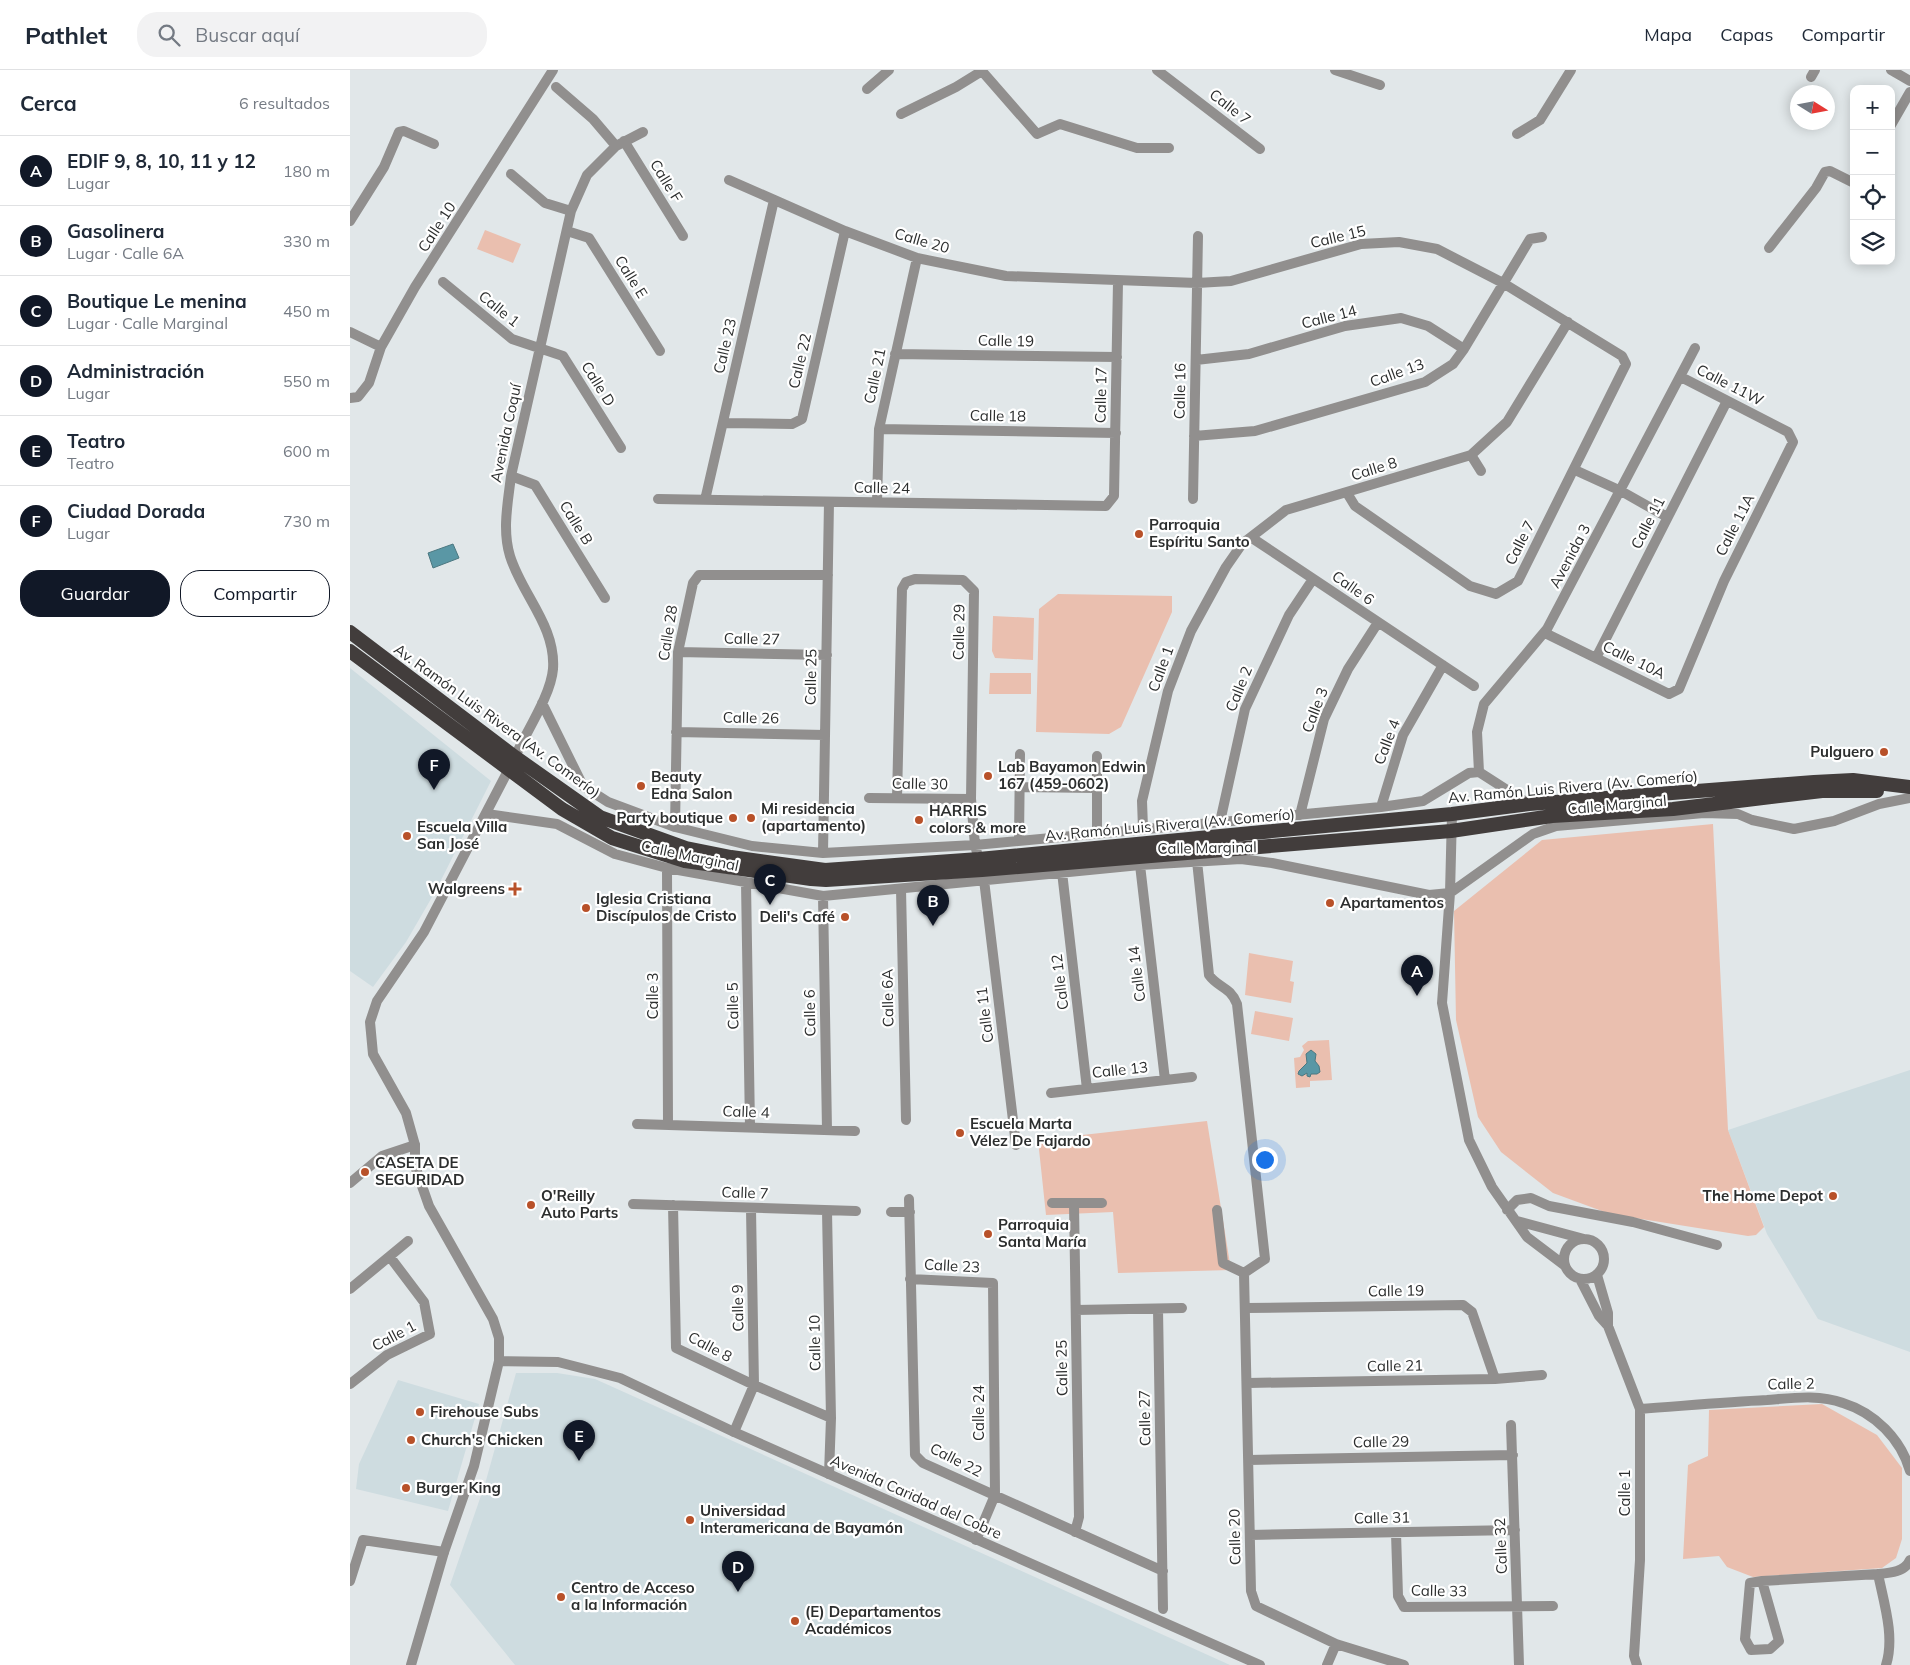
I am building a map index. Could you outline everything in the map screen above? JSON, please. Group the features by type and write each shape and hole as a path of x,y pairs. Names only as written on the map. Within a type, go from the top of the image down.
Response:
{"highway":[{"name":"Av. Ramón Luis Rivera (Av. Comerío)","path":"350,632 515,757 600,817 686,848 731,857 825,870 982,870 1529,804 1854,780 1910,787"},
{"name":"Av. Ramón Luis Rivera (Av. Comerío)","path":"350,651 562,809 612,838 685,860 826,880 982,870 1451,831 1552,816 1673,808 1822,791 1868,790 1910,796"}],"street":[{"name":"Calle 10","path":"350,398 358,397 369,383 380,347 415,287 553,70"},
{"path":"868,89 888,70"},
{"path":"901,114 956,87 981,70 1037,134 1060,124 1137,148 1169,148"},
{"name":"Calle 7","path":"1158,70 1260,149"},
{"path":"1335,70 1380,85"},
{"path":"1517,134 1540,120 1571,70"},
{"path":"1891,70 1910,81"},
{"name":"Calle F","path":"556,88 620,144 683,236"},
{"path":"1895,118 1910,92"},
{"path":"350,221 384,167 399,132 404,131 434,144"},
{"name":"Avenida Coquí","path":"411,1665 444,1552 474,1466 499,1361 499,1338 492,1320 430,1206 415,1166 414,1145 406,1113 372,1054 370,1022 377,1001 424,932 487,814 542,703 553,670 552,641 510,556 505,518 511,476 571,211 588,176 620,144 643,132"},
{"path":"1770,248 1816,188 1825,172 1830,171 1850,182"},
{"path":"511,174 545,203 571,211"},
{"name":"Calle 20","path":"729,180 845,231 917,258 1006,276 1118,282"},
{"name":"Calle 23","path":"705,500 774,200"},
{"name":"Calle E","path":"567,231 589,238 660,351"},
{"name":"Calle 22","path":"723,423 792,424 802,419 845,231"},
{"name":"Calle 16","path":"1193,499 1198,236"},
{"name":"Calle 13","path":"1194,436 1255,431 1425,382 1453,364 1530,240 1542,237"},
{"name":"Calle 15","path":"1118,282 1197,283 1232,281 1361,244 1399,242 1437,249 1503,283 1602,343"},
{"name":"Calle 21","path":"877,502 879,429 917,258"},
{"name":"Calle 1","path":"443,282 512,340 540,348"},
{"name":"Calle 17","path":"1106,506 1114,496 1118,282"},
{"name":"Calle 14","path":"1196,360 1249,354 1345,326 1401,318 1428,326 1464,349"},
{"name":"Calle 8","path":"1252,538 1286,510 1471,455 1507,422 1568,322"},
{"path":"350,332 380,347"},
{"name":"Calle 7","path":"1346,493 1356,506 1470,586 1496,594 1518,581 1626,364 1622,356 1602,343"},
{"name":"Calle D","path":"540,348 563,356 621,448"},
{"name":"Avenida 3","path":"1479,772 1477,732 1484,704 1544,633 1621,491 1695,348"},
{"name":"Calle 19","path":"895,354 1117,357"},
{"name":"Calle 11W","path":"1681,377 1765,420"},
{"name":"Calle 11","path":"1596,658 1727,401"},
{"name":"Calle 11A","path":"1694,658 1724,580 1793,442 1788,432 1765,420"},
{"name":"Calle 18","path":"879,429 1116,433"},
{"path":"1471,455 1481,471"},
{"path":"1574,470 1621,491 1667,517"},
{"name":"Calle B","path":"511,476 535,485 605,598"},
{"name":"Calle 24","path":"658,499 1106,506"},
{"name":"Calle 25","path":"823,853 829,502"},
{"name":"Calle 1","path":"1143,828 1142,801 1168,691 1191,631 1226,567 1242,544 1252,538"},
{"name":"Calle 6","path":"1252,538 1313,578 1377,624 1474,686"},
{"name":"Calle 28","path":"675,827 678,652 693,583 700,575 828,575"},
{"name":"Calle 2","path":"1220,822 1245,709 1288,615 1313,578"},
{"name":"Calle 29","path":"898,798 902,589 906,582 915,579 963,580 974,591 971,799 975,845"},
{"name":"Calle 3","path":"1300,815 1324,718 1348,669 1377,624"},
{"name":"Calle 10A","path":"1544,633 1669,694 1679,689 1694,658"},
{"name":"Calle 27","path":"678,652 827,655"},
{"name":"Calle 4","path":"1381,807 1403,735 1443,665"},
{"name":"Calle Marginal","path":"542,703 583,786 608,802 675,827 752,846 823,853 975,845 1381,807 1423,801 1469,773 1479,772"},
{"name":"Calle 26","path":"676,732 825,734"},
{"path":"1019,840 1020,754"},
{"path":"1097,756 1097,833"},
{"path":"1479,772 1529,804"},
{"path":"1020,787 1097,788"},
{"name":"Calle Marginal","path":"487,814 557,824 615,854 667,868 823,896 900,889 982,870 1062,872 1241,859 1272,862 1399,891 1429,895 1450,893 1533,834 1556,826 1704,813 1738,814 1752,820 1794,829 1834,821 1879,804 1910,796"},
{"name":"Calle 30","path":"869,798 971,799"},
{"path":"1452,814 1450,893 1442,1003 1469,1140 1492,1186 1527,1237 1564,1266 1568,1273 1580,1279 1590,1279 1602,1269 1603,1252 1598,1245 1584,1239 1517,1221"},
{"name":"Calle 11","path":"975,845 982,870 1016,1146"},
{"path":"1197,862 1209,975 1212,980 1232,992 1237,1004 1265,1259 1244,1273 1223,1263 1217,1210"},
{"name":"Calle 14","path":"1140,865 1165,1080"},
{"name":"Calle 3","path":"667,868 668,1124"},
{"name":"Calle 12","path":"1062,872 1088,1089"},
{"name":"Calle 5","path":"746,883 750,1127"},
{"name":"Calle 6A","path":"900,889 906,1120"},
{"name":"Calle 6","path":"823,896 827,1130"},
{"name":"Calle 13","path":"1050,1093 1192,1077"},
{"name":"Calle 4","path":"637,1124 855,1131"},
{"path":"350,1182 382,1156 414,1145"},
{"path":"1507,1210 1517,1200 1531,1198 1549,1206 1633,1222 1717,1245"},
{"name":"Calle 22","path":"909,1199 915,1455 923,1464 1163,1571"},
{"path":"1052,1203 1102,1204"},
{"name":"Calle 7","path":"633,1204 856,1211"},
{"name":"Calle 25","path":"1074,1204 1079,1517 1075,1532"},
{"name":"Calle 8","path":"673,1205 676,1348 754,1385 831,1418"},
{"name":"Calle 9","path":"734,1432 754,1385 751,1209"},
{"name":"Calle 10","path":"827,1211 831,1418 829,1474"},
{"path":"891,1212 910,1212"},
{"path":"1564,1266 1563,1258 1569,1245 1575,1240 1584,1239"},
{"path":"350,1289 408,1241"},
{"name":"Calle 1","path":"350,1384 387,1355 430,1334 424,1302 390,1257"},
{"name":"Calle 20","path":"1244,1273 1248,1383 1251,1591 1256,1606 1336,1644 1404,1665"},
{"name":"Calle 1","path":"1597,1275 1608,1313 1608,1326"},
{"name":"Calle 23","path":"910,1279 993,1283"},
{"name":"Calle 1","path":"1580,1279 1599,1316 1608,1326 1640,1409 1640,1560 1634,1656 1638,1665"},
{"name":"Calle 24","path":"976,1540 994,1496 993,1283"},
{"name":"Calle 19","path":"1246,1308 1463,1305 1472,1312 1495,1380"},
{"path":"1076,1310 1182,1308"},
{"name":"Calle 27","path":"1158,1309 1164,1610"},
{"name":"Avenida Caridad del Cobre","path":"499,1361 558,1362 620,1378 734,1432 1260,1665"},
{"name":"Calle 21","path":"1248,1383 1495,1380 1542,1375"},
{"name":"Calle 2","path":"1640,1409 1811,1397 1842,1402 1871,1416 1894,1438 1907,1461 1910,1471"},
{"name":"Calle 32","path":"1511,1426 1514,1455 1519,1665"},
{"name":"Calle 29","path":"1249,1460 1514,1455"},
{"name":"Calle 31","path":"1250,1535 1515,1530"},
{"name":"Calle 33","path":"1396,1532 1398,1596 1404,1607 1519,1606"},
{"path":"350,1582 363,1540 444,1552"},
{"path":"1762,1582 1778,1641 1770,1649 1751,1650 1744,1639 1750,1583 1762,1582 1878,1574 1896,1572 1908,1565 1910,1560"},
{"path":"1878,1574 1888,1624 1888,1658 1886,1665"},
{"path":"1519,1606 1553,1606"},
{"path":"1327,1665 1336,1644"}],"shaded area":[{"path":"485,230 521,244 513,263 477,249"},
{"path":"1058,594 1172,596 1172,612 1121,727 1109,734 1036,732 1039,609"},
{"path":"993,616 1034,618 1033,660 995,658 992,651"},
{"name":"Escuela Villa San José","path":"350,668 491,781 435,892 406,942 373,987 350,971"},
{"path":"990,673 1031,673 1031,694 989,694"},
{"path":"1713,824 1728,1130 1764,1227 1756,1235 1748,1236 1610,1214 1553,1193 1501,1152 1478,1117 1456,1020 1454,911 1542,840"},
{"path":"1249,953 1293,961 1290,981 1294,982 1291,1003 1245,995"},
{"path":"1255,1011 1293,1018 1289,1041 1251,1034"},
{"path":"1329,1040 1332,1080 1310,1081 1310,1087 1296,1088 1294,1058 1300,1057 1304,1050 1302,1046 1308,1041"},
{"path":"1910,1070 1910,1352 1818,1319 1767,1234 1728,1130"},
{"path":"1207,1121 1231,1270 1118,1273 1113,1212 1046,1215 1038,1140"},
{"name":"Universidad Interamericana de Bayamón","path":"516,1373 557,1373 595,1379 1230,1665 515,1665 450,1585 485,1484"},
{"path":"398,1380 479,1404 448,1511 356,1489 359,1464"},
{"path":"1822,1404 1877,1435 1902,1468 1902,1539 1896,1558 1882,1568 1753,1577 1727,1567 1719,1556 1683,1559 1688,1465 1708,1456 1709,1410"}],"water":[{"path":"453,544 459,558 433,568 428,553"},
{"path":"1311,1050 1316,1054 1315,1061 1319,1066 1320,1072 1311,1074 1310,1077 1307,1076 1307,1073 1302,1076 1298,1074 1299,1071 1307,1063 1306,1054"}],"place":[{"name":"Parroquia Espíritu Santo","path":"1139,534"},
{"name":"Pulguero","path":"1884,752"},
{"name":"Lab Bayamon Edwin 167 (459-0602)","path":"988,776"},
{"name":"Beauty Edna Salon","path":"641,786"},
{"name":"Ciudad Dorada","path":"434,790"},
{"name":"Party boutique","path":"733,818"},
{"name":"Mi residencia (apartamento)","path":"751,818"},
{"name":"HARRIS colors & more","path":"919,820"},
{"name":"Escuela Villa San José","path":"407,836"},
{"name":"Walgreens","path":"515,889"},
{"name":"Apartamentos","path":"1330,903"},
{"name":"Boutique Le menina","path":"770,905"},
{"name":"Iglesia Cristiana Discípulos de Cristo","path":"586,908"},
{"name":"Deli's Café","path":"845,917"},
{"name":"Gasolinera","path":"933,926"},
{"name":"EDIF 9, 8, 10, 11 y 12","path":"1417,996"},
{"name":"Escuela Marta Vélez De Fajardo","path":"960,1133"},
{"name":"CASETA DE SEGURIDAD","path":"365,1172"},
{"name":"The Home Depot","path":"1833,1196"},
{"name":"O'Reilly Auto Parts","path":"531,1205"},
{"name":"Parroquia Santa María","path":"988,1234"},
{"name":"Firehouse Subs","path":"420,1412"},
{"name":"Church's Chicken","path":"411,1440"},
{"name":"Teatro","path":"579,1461"},
{"name":"Burger King","path":"406,1488"},
{"name":"Universidad Interamericana de Bayamón","path":"690,1520"},
{"name":"Administración","path":"738,1592"},
{"name":"Centro de Acceso a la Información","path":"561,1597"},
{"name":"(E) Departamentos Académicos","path":"795,1621"}]}
